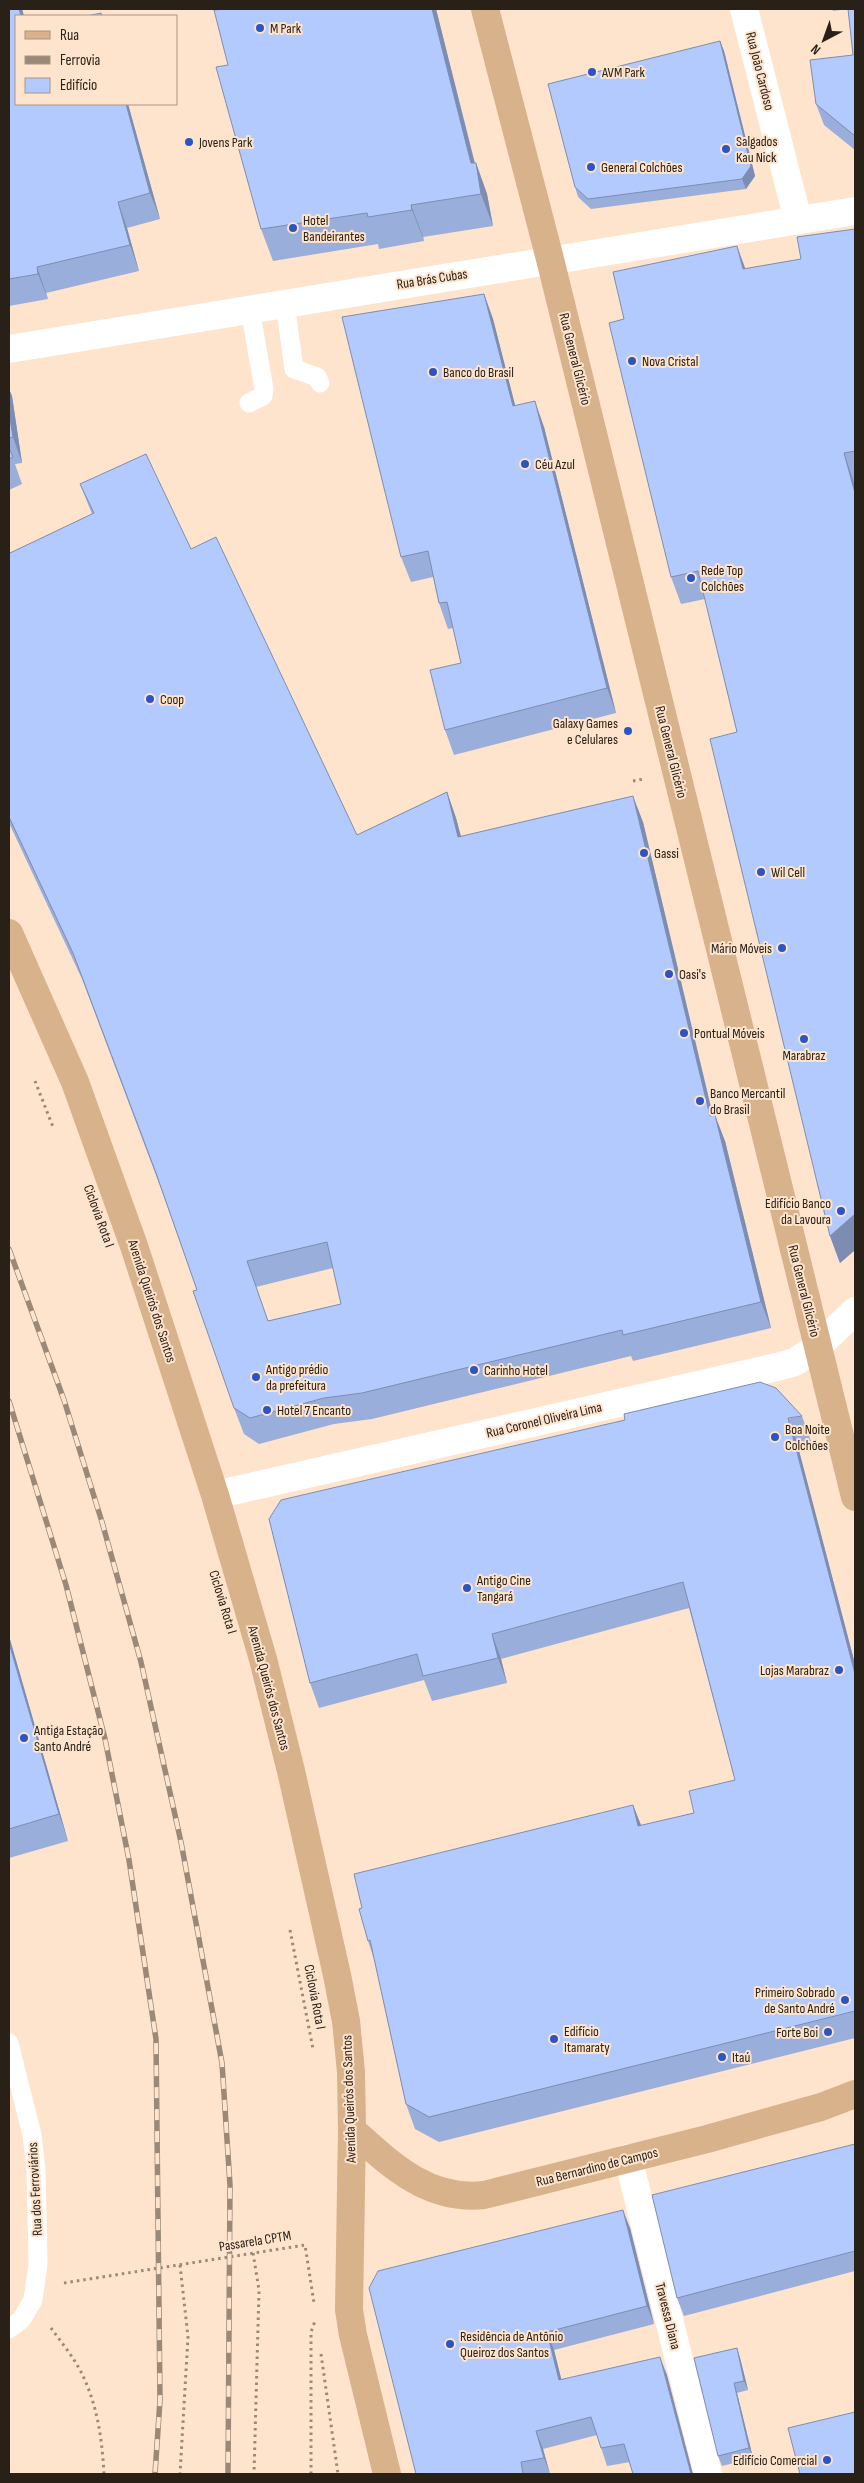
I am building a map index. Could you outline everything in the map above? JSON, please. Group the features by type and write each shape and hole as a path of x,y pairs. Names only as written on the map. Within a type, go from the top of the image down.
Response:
{"main road":[{"name":"Rua General Glicério","path":"485,9 550,259 855,1497"},
{"name":"Avenida Queirós dos Santos","path":"9,933 75,1082 111,1177 215,1496 263,1659 337,1975 347,2030 352,2130 349,2310 353,2335 387,2474"},
{"name":"Rua Bernardino de Campos","path":"352,2130 407,2175 428,2187 453,2195 484,2195 800,2114 855,2094"}],"street":[{"name":"Rua João Cardoso","path":"744,9 798,220"},
{"name":"Rua Brás Cubas","path":"9,349 550,259 855,211"},
{"name":"Rua Coronel Oliveira Lima","path":"215,1496 795,1362 817,1347 855,1311"},
{"name":"Travessa Diana","path":"628,2158 708,2474"}],"lane":[{"path":"285,303 294,369 317,377 320,383"},
{"path":"249,403 263,396 264,389 250,309"},
{"name":"Rua dos Ferroviários","path":"9,2043 30,2126 36,2169 38,2264 33,2300 21,2320 9,2329"}],"path":[{"path":"34,1077 54,1130"},
{"name":"Ciclovia Rota I","path":"288,1920 313,2051"},
{"name":"Passarela CPTM","path":"56,2284 306,2245 318,2331"},
{"path":"253,2253 260,2290 254,2474"},
{"path":"180,2265 188,2337 180,2474"},
{"path":"33,2300 83,2375 99,2420 104,2474"},
{"path":"311,2345 311,2474"},
{"path":"320,2350 338,2474"}],"building":[{"path":"9,9 19,9 21,15 15,15 15,105 126,105 150,193 118,202 130,245 37,267 38,274 9,279"},
{"path":"432,9 471,163 476,163 481,194 411,205 412,210 368,217 367,213 261,229 216,67 228,65 214,10"},
{"path":"848,9 855,9 855,136 816,104 810,60 853,55"},
{"path":"720,41 751,166 742,179 588,199 575,187 548,84"},
{"path":"855,229 855,451 844,453 855,493 855,1214 830,1236 710,739 737,732 698,571 671,577 609,323 624,319 613,272 737,246 743,269 801,259 797,237"},
{"path":"484,294 513,406 535,401 607,688 445,730 430,670 461,663 447,602 439,603 428,551 401,557 342,317"},
{"path":"9,413 13,437 9,438"},
{"path":"9,448 13,457 9,459"},
{"path":"146,454 191,549 216,537 357,835 447,792 458,837 633,796 710,1116 715,1115 761,1302 623,1335 622,1330 362,1393 324,1398 250,1418 234,1408 193,1291 197,1290 156,1173 73,953 9,817 9,550 10,553 94,513 80,484","holes":["327,1242 341,1304 268,1321 247,1261"]},
{"path":"760,1382 776,1388 802,1416 788,1418 855,1674 855,2011 429,2117 406,2104 370,1940 368,1941 359,1909 362,1908 354,1874 633,1805 638,1826 694,1813 689,1791 735,1780 683,1582 492,1634 498,1658 423,1676 417,1654 310,1683 269,1519 281,1500 625,1420 624,1414"},
{"name":"Antiga Estação Santo André","path":"9,1643 59,1814 9,1829"},
{"path":"855,2144 855,2251 677,2298 652,2195"},
{"path":"623,2210 647,2306 547,2332 559,2380 660,2357 691,2474 633,2474 624,2444 601,2448 591,2417 536,2431 544,2458 521,2462 523,2474 416,2474 369,2288 378,2271"},
{"path":"737,2348 744,2381 734,2383 749,2448 718,2456 694,2358"},
{"name":"Edifício Comercial","path":"855,2412 855,2474 800,2474 788,2428"}],"railway":[{"path":"9,1249 64,1400 102,1522 141,1662 181,1842 222,2063 230,2185 228,2474"},
{"path":"9,1401 66,1585 105,1739 129,1860 156,2039 160,2400 155,2474"}],"place":[{"name":"M Park","path":"260,28"},
{"name":"AVM Park","path":"592,72"},
{"name":"Jovens Park","path":"189,142"},
{"name":"Salgados Kau Nick","path":"726,149"},
{"name":"General Colchões","path":"591,167"},
{"name":"Hotel Bandeirantes","path":"293,228"},
{"name":"Nova Cristal","path":"632,361"},
{"name":"Banco do Brasil","path":"433,372"},
{"name":"Céu Azul","path":"525,464"},
{"name":"Rede Top Colchões","path":"691,578"},
{"name":"Coop","path":"150,699"},
{"name":"Galaxy Games e Celulares","path":"628,731"},
{"name":"Gassi","path":"644,853"},
{"name":"Wil Cell","path":"761,872"},
{"name":"Mário Móveis","path":"782,948"},
{"name":"Oasi's","path":"669,974"},
{"name":"Pontual Móveis","path":"684,1033"},
{"name":"Marabraz","path":"804,1039"},
{"name":"Banco Mercantil do Brasil","path":"700,1101"},
{"name":"Edifício Banco da Lavoura","path":"841,1211"},
{"name":"Carinho Hotel","path":"474,1370"},
{"name":"Antigo prédio da prefeitura","path":"256,1377"},
{"name":"Hotel 7 Encanto","path":"267,1410"},
{"name":"Boa Noite Colchões","path":"775,1437"},
{"name":"Antigo Cine Tangará","path":"467,1588"},
{"name":"Lojas Marabraz","path":"839,1670"},
{"name":"Antiga Estação Santo André","path":"24,1738"},
{"name":"Primeiro Sobrado de Santo André","path":"845,2000"},
{"name":"Forte Boi","path":"828,2032"},
{"name":"Edifício Itamaraty","path":"554,2039"},
{"name":"Itaú","path":"722,2057"},
{"name":"Residência de Antônio Queiroz dos Santos","path":"450,2344"},
{"name":"Edifício Comercial","path":"827,2460"}]}
